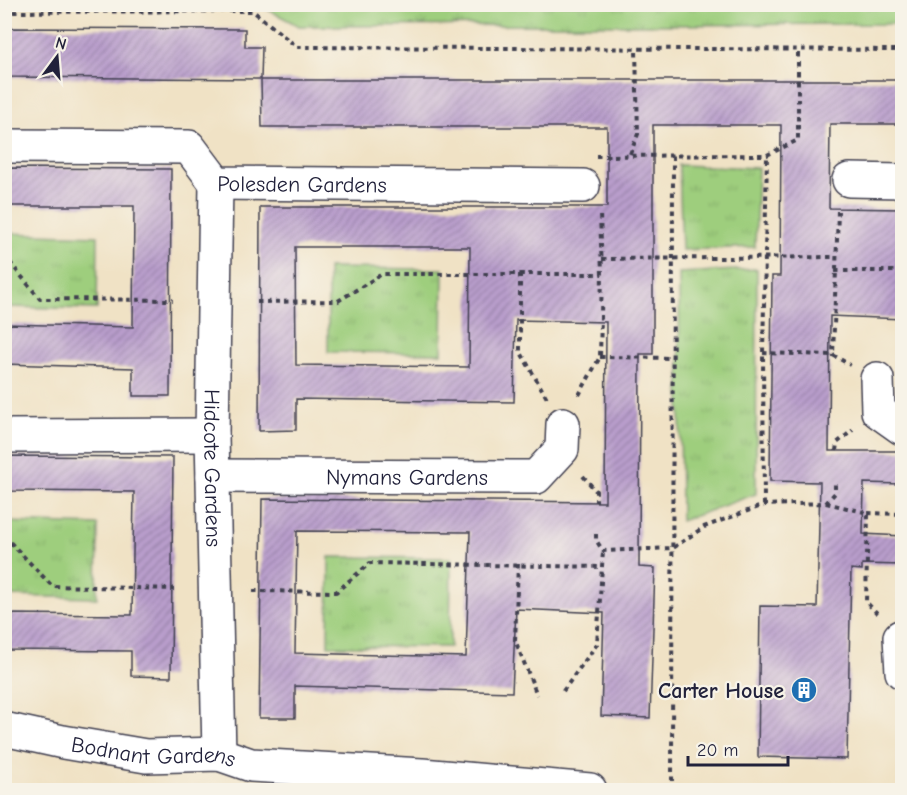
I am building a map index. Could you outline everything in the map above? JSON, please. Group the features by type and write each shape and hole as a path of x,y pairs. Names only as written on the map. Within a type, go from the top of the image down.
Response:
{"street":[{"name":"Polesden Gardens","path":"4,146 189,147 216,183 583,186"},
{"path":"849,180 903,181"},
{"name":"Hidcote Gardens","path":"216,183 212,435 219,754"},
{"path":"877,379 878,411 903,428"},
{"name":"Nymans Gardens","path":"213,476 536,477 562,449 563,424"},
{"path":"4,436 212,435"},
{"path":"900,637 903,672"},
{"name":"Bodnant Gardens","path":"4,729 146,756 219,754 251,765 422,775 590,790"}],"path":[{"path":"4,12 253,11 297,47 903,50"},
{"path":"630,154 638,134 636,49"},
{"path":"563,424 600,357 602,259 599,200 583,186 597,154 767,155 798,140 798,49"},
{"path":"672,790 673,154"},
{"path":"764,505 763,353 767,155"},
{"path":"833,356 835,257 839,201 849,180"},
{"path":"4,255 40,299 173,300"},
{"path":"602,259 835,257"},
{"path":"835,271 903,271"},
{"path":"256,302 338,302 382,274 602,274"},
{"path":"520,274 520,351 563,424"},
{"path":"763,353 833,356 877,379"},
{"path":"600,357 673,358"},
{"path":"826,503 834,493 835,483"},
{"path":"603,551 673,548 704,527 764,505 826,503 868,513 903,514"},
{"path":"868,513 866,602 900,637"},
{"path":"563,691 597,644 603,551 596,540 596,534"},
{"path":"4,536 52,586 174,589"},
{"path":"253,591 336,592 370,563 602,567"},
{"path":"518,564 515,640 537,695"}],"green space":[{"path":"902,4 902,24 299,26 259,5"},
{"path":"679,165 758,168 755,247 682,250"},
{"path":"5,233 98,236 97,309 5,307"},
{"path":"328,268 443,269 442,353 328,352"},
{"path":"757,269 756,494 681,521 679,273"},
{"path":"5,522 98,525 97,598 5,596"},
{"path":"329,557 451,558 450,647 328,646"}],"building":[{"path":"4,28 245,29 245,47 262,47 261,79 4,77"},
{"path":"261,80 903,80 903,124 830,124 829,208 903,209 903,319 830,316 829,451 903,451 903,484 864,483 863,534 903,536 903,565 862,564 862,570 851,569 847,759 758,757 760,606 817,607 820,482 770,481 772,276 780,276 781,125 653,125 653,354 640,354 639,567 655,568 650,718 601,716 604,613 516,609 512,692 295,686 295,718 259,718 262,499 605,502 606,322 516,320 514,402 296,399 296,430 259,431 260,207 607,207 607,127 262,127","holes":["295,247 470,247 469,367 296,365","297,531 470,532 466,657 295,653"]},
{"path":"4,168 171,169 170,396 133,396 133,368 4,364 4,324 133,327 134,206 4,206"},
{"path":"4,456 173,457 171,677 131,676 131,651 4,650 4,614 132,615 134,492 4,491"}],"place":[{"name":"Carter House","path":"804,690"}]}
